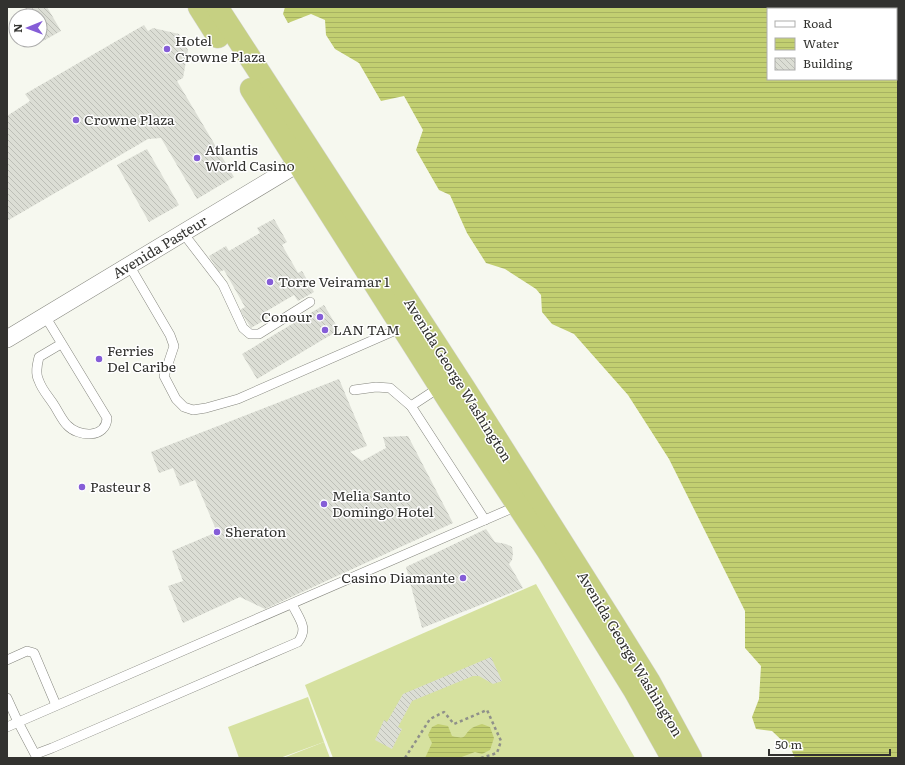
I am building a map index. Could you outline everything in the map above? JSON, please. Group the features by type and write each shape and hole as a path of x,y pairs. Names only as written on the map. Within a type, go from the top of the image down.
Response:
{"highway":[{"name":"Avenida George Washington","path":"200,7 460,382 525,501 672,758"},
{"name":"Avenida George Washington","path":"217,7 403,327 440,387 525,501 649,681 691,758"}],"street":[{"name":"Avenida Pasteur","path":"7,339 306,159"}],"lane":[{"path":"183,233 223,285 243,328 250,334 259,334 310,302"},
{"path":"129,265 170,335 174,346 164,376 176,399 184,407 193,410 238,399 403,327"},
{"path":"44,316 107,418 107,423 102,430 94,434 76,432 67,425 38,381 38,357 61,344"},
{"path":"354,390 376,387 390,388 411,406 485,520"},
{"path":"411,406 440,387"},
{"path":"7,727 485,520 525,501"},
{"path":"7,698 18,722 37,756 298,642 303,636 304,628 292,604"},
{"path":"7,660 26,651 34,653 56,705"}],"path":[{"path":"405,758 430,719 444,712 454,724 487,710 501,741 497,753 481,758"}],"shaded area":[{"path":"536,584 635,758 333,758 305,685"},
{"path":"308,697 324,742 280,758 239,758 228,727"},
{"path":"324,742 330,758 283,758"}],"water":[{"path":"285,7 898,7 898,758 795,758 791,749 772,731 756,729 752,717 759,699 761,666 745,648 745,611 669,459 628,395 574,334 552,324 542,312 541,295 536,289 505,269 486,263 467,233 450,195 439,190 416,150 423,130 404,96 381,101 359,63 335,49 326,35 325,20 311,14 288,23 283,14"},
{"path":"438,724 448,726 452,736 461,737 465,736 472,728 482,724 490,727 494,738 490,750 482,754 475,752 459,758 425,758 432,743 428,735 432,727"}],"building":[{"path":"24,7 48,8 25,8"},
{"path":"48,9 61,31 48,38"},
{"name":"Crowne Plaza","path":"144,25 148,31 153,28 179,34 188,50 183,78 177,81 234,177 197,199 161,138 148,139 7,221 7,116 30,101 25,94"},
{"path":"147,149 179,205 149,222 117,165"},
{"name":"Torre Veiramar 1","path":"274,219 287,242 282,245 298,273 302,271 314,292 298,301 294,295 265,312 268,318 251,328 240,310 245,307 224,270 219,272 209,256 226,246 229,251 260,233 257,228"},
{"path":"324,305 339,330 257,379 242,354"},
{"name":"Melia Santo Domingo Hotel","path":"339,379 367,446 350,452 362,461 386,448 383,437 408,436 453,523 265,609 240,597 183,623 168,586 183,581 172,551 217,532 195,480 180,486 173,468 159,473 151,452"},
{"name":"Casino Diamante","path":"486,529 495,542 512,547 512,560 509,564 523,588 422,628 406,567"},
{"path":"491,657 502,681 493,684 479,676 473,676 412,701 398,727 402,729 392,749 375,740 384,720 387,722 403,694"}],"place":[{"name":"Hotel Crowne Plaza","path":"167,49"},
{"name":"Crowne Plaza","path":"76,120"},
{"name":"Atlantis World Casino","path":"197,158"},
{"name":"Torre Veiramar 1","path":"270,282"},
{"name":"Conour","path":"320,317"},
{"name":"LAN TAM","path":"325,330"},
{"name":"Ferries Del Caribe","path":"99,359"},
{"name":"Pasteur 8","path":"82,487"},
{"name":"Melia Santo Domingo Hotel","path":"324,504"},
{"name":"Sheraton","path":"217,532"},
{"name":"Casino Diamante","path":"463,578"}]}
